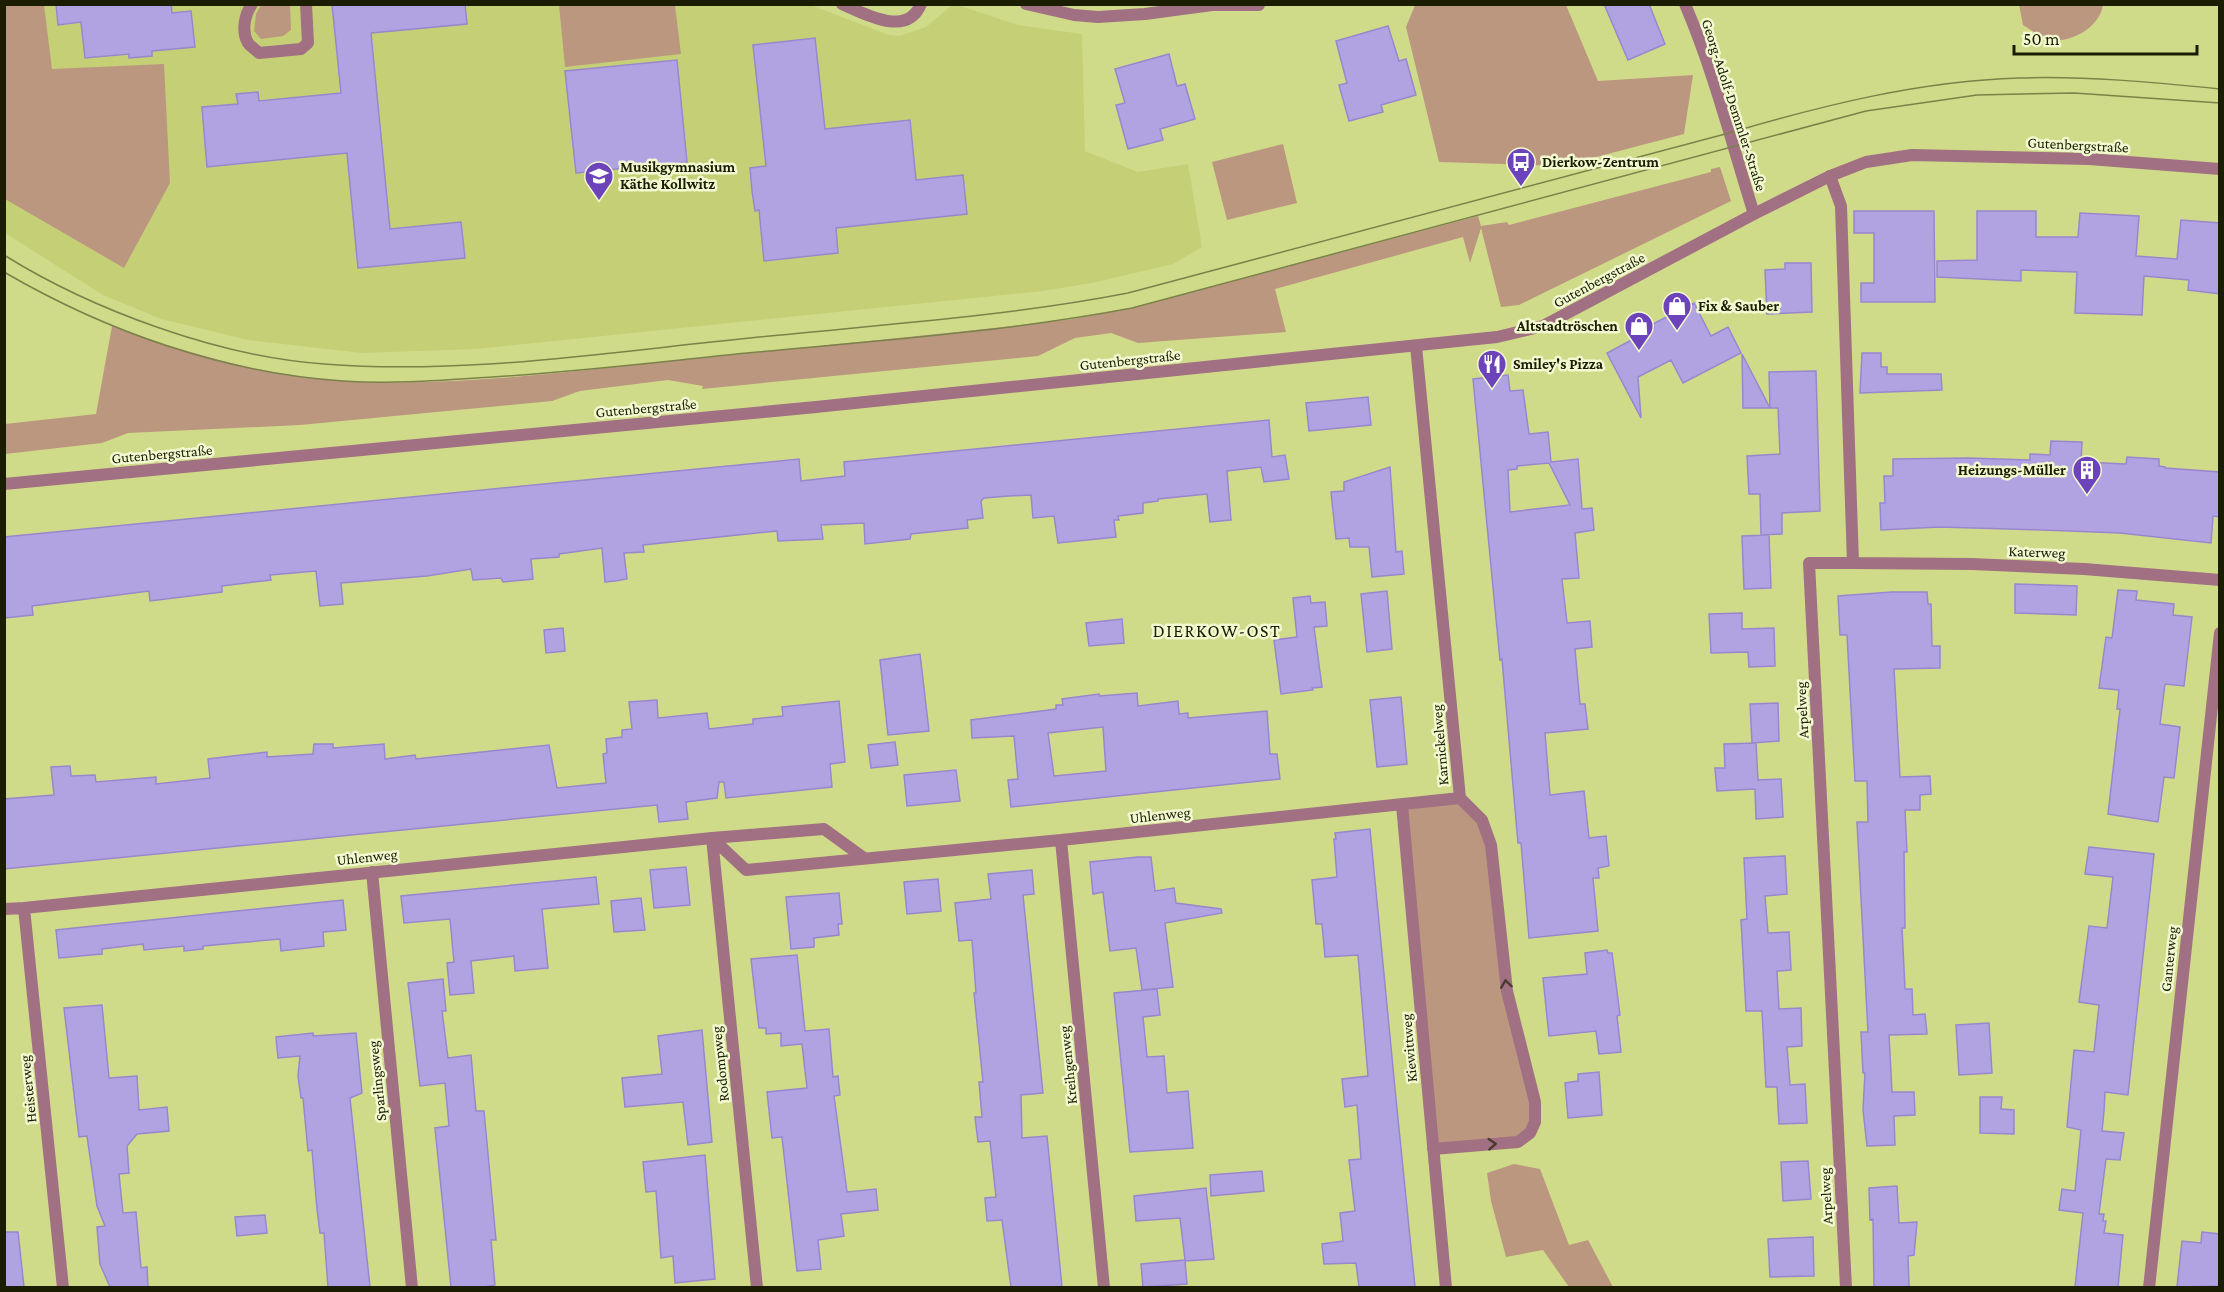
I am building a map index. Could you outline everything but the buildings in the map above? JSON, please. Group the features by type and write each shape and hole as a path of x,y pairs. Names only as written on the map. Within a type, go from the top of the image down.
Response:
{"street":[{"path":"252,4 247,11 244,30 248,43 259,53 301,49 308,43 306,4"},
{"path":"842,4 893,23 907,20 919,10 921,4"},
{"path":"1026,4 1074,15 1098,17 1145,14 1212,5 1259,5"},
{"name":"Georg-Adolf-Demmler-Straße","path":"1685,4 1717,92 1754,214"},
{"name":"Gutenbergstraße","path":"4,484 792,409 1497,337 1543,326 1754,214 1830,176 1866,162 1912,155 2089,159 2220,169"},
{"path":"1830,176 1841,206 1853,563"},
{"name":"Karnickelweg","path":"1416,346 1460,798 1482,820 1491,845 1507,991 1535,1102 1535,1122 1530,1133 1518,1142 1433,1149"},
{"name":"Arpelweg","path":"1846,1287 1809,563 1853,563"},
{"name":"Katerweg","path":"1853,563 1972,564 2084,569 2220,580"},
{"name":"Ganterweg","path":"2149,1287 2220,633"},
{"name":"Uhlenweg","path":"712,838 746,870 1460,798"},
{"name":"Kiewittweg","path":"1402,805 1446,1287"},
{"name":"Uhlenweg","path":"24,908 712,838 824,829 864,858"},
{"name":"Rodompweg","path":"712,838 757,1287"},
{"name":"Kreihgenweg","path":"1061,840 1104,1287"},
{"name":"Sparlingsweg","path":"372,872 412,1287"},
{"path":"4,909 24,908"},
{"name":"Heisterweg","path":"24,908 63,1287"}],"shaded area":[{"path":"5,4 44,5 52,69 164,64 170,183 124,268 5,199"},
{"name":"Musikgymnasium Käthe Kollwitz","path":"808,4 889,35 899,36 926,27 952,5 1018,25 1082,34 1085,151 1138,172 1188,164 1202,247 1173,264 1092,283 1043,291 477,349 362,353 248,340 161,319 103,295 5,233 4,5"},
{"path":"2019,4 2103,5 2101,13 2090,27 2074,37 2057,40 2042,37 2023,25"},
{"path":"261,5 290,5 291,30 283,36 261,39 254,31 256,14"},
{"path":"559,5 675,5 681,54 565,67"},
{"path":"1415,5 1566,5 1598,81 1693,75 1684,134 1562,166 1439,162 1406,27"},
{"path":"1283,144 1297,203 1227,220 1212,162"},
{"path":"1720,167 1731,201 1519,305 1501,307 1481,228 1470,263 1463,237 1275,289 1286,332 1138,343 1111,333 1075,338 1038,356 702,389 703,386 668,380 580,391 552,401 300,425 128,433 102,443 5,454 5,424 96,414 112,326 226,362 314,378 344,381 423,382 542,374 1073,319 1132,308 1478,216 1481,226 1507,222 1509,225 1711,172 1711,169"},
{"path":"1460,798 1482,820 1507,991 1535,1122 1518,1142 1433,1149 1402,805"},
{"path":"1514,1164 1540,1169 1569,1245 1588,1240 1613,1287 1569,1287 1543,1250 1506,1257 1491,1201 1487,1173"}],"tram line":[{"path":"4,255 76,294 116,312 158,328 242,352 284,360 377,367 484,364 987,314 1128,293 1800,113 1909,89 2019,78 2120,80 2220,89"},
{"path":"4,272 43,294 125,331 211,359 254,369 360,382 410,382 510,376 940,335 1132,308 1866,111 1977,95 2074,93 2220,103"}],"place":[{"name":"Dierkow-Zentrum","path":"1521,188"},
{"name":"Musikgymnasium Käthe Kollwitz","path":"599,202"},
{"name":"Fix & Sauber","path":"1677,332"},
{"name":"Altstadtröschen","path":"1639,352"},
{"name":"Smiley's Pizza","path":"1492,390"},
{"name":"Heizungs-Müller","path":"2087,496"}],"district":[{"name":"DIERKOW-OST","path":"1217,631"}]}
